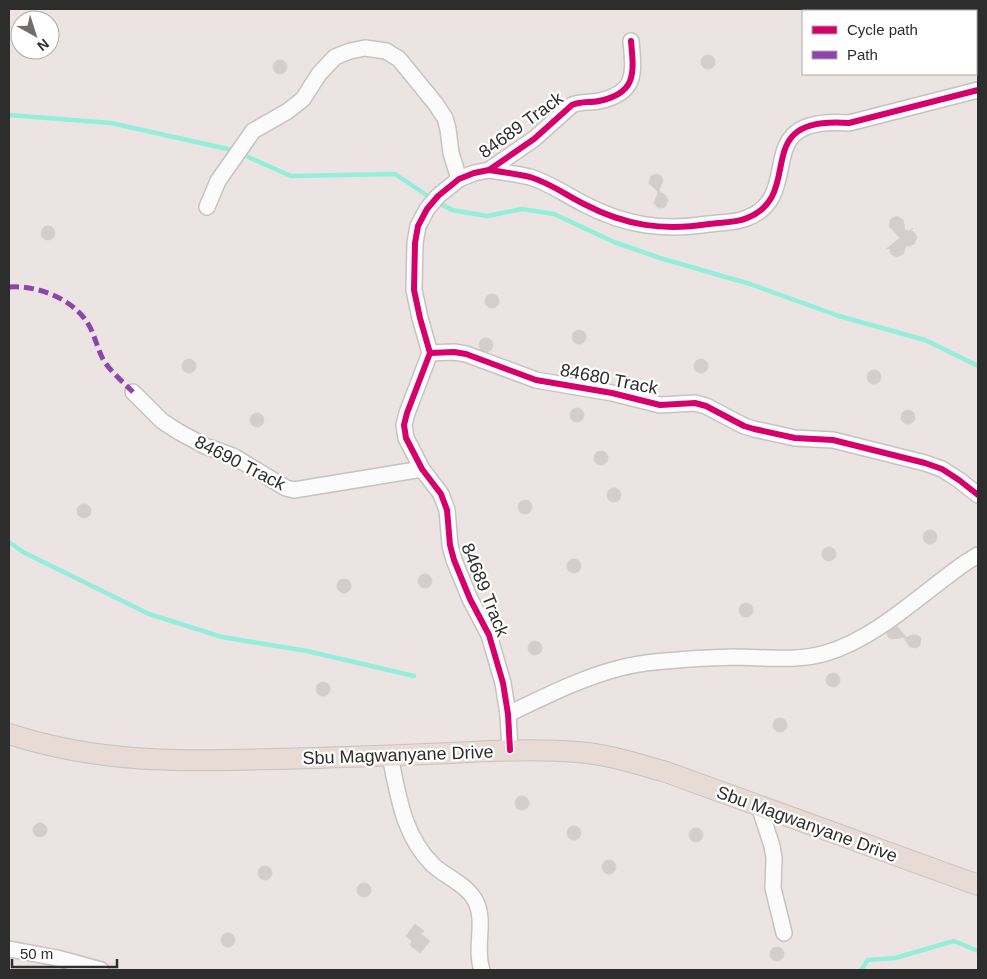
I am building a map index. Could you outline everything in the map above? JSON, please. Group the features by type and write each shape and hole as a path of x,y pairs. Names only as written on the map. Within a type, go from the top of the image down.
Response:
{"main road":[{"name":"Sbu Magwanyane Drive","path":"9,734 87,753 144,760 221,761 510,750 578,752 636,763 666,772 978,886"}],"street":[{"name":"84689 Track","path":"510,750 508,714 503,683 489,635 470,599 454,560 450,545 446,510 441,494 422,469 406,438 404,425 407,413 430,353 414,290 415,243 418,226 427,209 438,196 459,180 474,173 489,170 534,139 577,102 601,101 620,93 628,86 631,83 633,64 631,41"},
{"path":"207,207 218,181 254,131 288,111 303,99 319,74 335,57 364,48 386,51 399,60 435,103 445,118 451,153 459,180"},
{"path":"489,170 531,178 552,186 596,210 631,223 682,228 746,219 765,206 773,196 779,182 785,147 793,134 815,123 849,123 978,90"},
{"name":"84680 Track","path":"430,353 454,352 466,354 536,380 612,393 660,405 701,404 744,426 754,429 795,438 833,440 942,468 978,495"},
{"name":"84690 Track","path":"133,392 162,421 179,432 205,446 233,456 286,488 301,490 422,469"},
{"path":"508,714 562,689 631,665 731,657 795,658 826,653 871,632 978,555"},
{"path":"390,756 402,814 420,851 433,865 466,890 476,902 480,918 479,957 482,970"},
{"path":"759,806 772,846 774,858 773,888 784,933"},
{"path":"9,950 57,958 101,970"}],"building":[{"path":"708,55 713,57 715,62 713,67 708,69 703,67 701,62 703,57"},
{"path":"280,60 285,62 287,67 285,72 280,74 275,72 273,67 275,62"},
{"path":"657,174 663,180 659,191 668,200 665,207 661,208 657,207 654,203 658,192 649,183 651,176"},
{"path":"897,216 903,220 905,230 909,231 913,228 911,231 917,237 914,244 906,246 903,254 897,257 891,254 890,248 886,249 900,238 889,226 891,219"},
{"path":"48,226 53,228 55,233 53,238 48,240 43,238 41,233 43,228"},
{"path":"492,294 497,296 499,301 497,306 492,308 487,306 485,301 487,296"},
{"path":"579,330 584,332 586,337 584,342 579,344 574,342 572,337 574,332"},
{"path":"486,338 491,340 493,345 491,350 486,352 481,350 479,345 481,340"},
{"path":"189,359 194,361 196,366 194,371 189,373 184,371 182,366 184,361"},
{"path":"701,359 706,361 708,366 706,371 701,373 696,371 694,366 696,361"},
{"path":"874,370 879,372 881,377 879,382 874,384 869,382 867,377 869,372"},
{"path":"577,408 582,410 584,415 582,420 577,422 572,420 570,415 572,410"},
{"path":"908,410 913,412 915,417 913,422 908,424 903,422 901,417 903,412"},
{"path":"257,413 262,415 264,420 262,425 257,427 252,425 250,420 252,415"},
{"path":"601,451 606,453 608,458 606,463 601,465 596,463 594,458 596,453"},
{"path":"614,488 619,490 621,495 619,500 614,502 609,500 607,495 609,490"},
{"path":"525,500 530,502 532,507 530,512 525,514 520,512 518,507 520,502"},
{"path":"84,504 89,506 91,511 89,516 84,518 79,516 77,511 79,506"},
{"path":"930,530 935,532 937,537 935,542 930,544 925,542 923,537 925,532"},
{"path":"829,547 834,549 836,554 834,559 829,561 824,559 822,554 824,549"},
{"path":"574,559 579,561 581,566 579,571 574,573 569,571 567,566 569,561"},
{"path":"425,574 430,576 432,581 430,586 425,588 420,586 418,581 420,576"},
{"path":"344,579 349,581 351,586 349,591 344,593 339,591 337,586 339,581"},
{"path":"746,603 751,605 753,610 751,615 746,617 741,615 739,610 741,605"},
{"path":"897,626 906,637 892,639 888,637 887,633"},
{"path":"913,635 921,638 920,645 917,648 910,647 904,638"},
{"path":"535,641 540,643 542,648 540,653 535,655 530,653 528,648 530,643"},
{"path":"833,673 838,675 840,680 838,685 833,687 828,685 826,680 828,675"},
{"path":"323,682 328,684 330,689 328,694 323,696 318,694 316,689 318,684"},
{"path":"780,718 785,720 787,725 785,730 780,732 775,730 773,725 775,720"},
{"path":"522,796 527,798 529,803 527,808 522,810 517,808 515,803 517,798"},
{"path":"40,823 45,825 47,830 45,835 40,837 35,835 33,830 35,825"},
{"path":"574,826 579,828 581,833 579,838 574,840 569,838 567,833 569,828"},
{"path":"696,828 701,830 703,835 701,840 696,842 691,840 689,835 691,830"},
{"path":"609,860 614,862 616,867 614,872 609,874 604,872 602,867 604,862"},
{"path":"265,866 270,868 272,873 270,878 265,880 260,878 258,873 260,868"},
{"path":"364,883 369,885 371,890 369,895 364,897 359,895 357,890 359,885"},
{"path":"415,924 424,931 421,934 430,941 420,953 410,945 412,941 406,936"},
{"path":"228,933 233,935 235,940 233,945 228,947 223,945 221,940 223,935"},
{"path":"777,947 782,949 784,954 782,959 777,961 772,959 770,954 772,949"}],"waterway":[{"path":"848,9 856,9"},
{"path":"9,115 111,123 232,150"},
{"path":"248,157 291,176 395,174 452,210 487,216 522,209 554,214 614,242 660,258 750,284 839,316 925,340 978,366"},
{"path":"9,542 23,552 149,614 222,637 307,651 414,676"},
{"path":"861,970 868,960 895,958 954,941 978,951"}],"marked path":[{"path":"9,287 31,288 42,291 72,306 90,327 104,361 133,392"}],"cycle path":[{"path":"510,750 508,714 503,683 489,635 470,599 454,560 450,545 447,510 441,494 422,469 406,438 404,425 407,413 430,353 414,290 415,243 418,226 427,209 438,196 459,179 489,170 534,139 572,105 599,101 620,93 627,87 633,63 631,41"},
{"path":"489,170 530,177 551,186 577,201 630,222 660,227 733,222 743,220 765,207 774,192 782,158 788,143 798,131 818,124 849,123 978,90"},
{"path":"430,353 454,352 466,354 536,380 612,393 660,405 695,403 706,406 744,426 754,429 795,438 833,440 925,463 942,469 978,495"}]}
